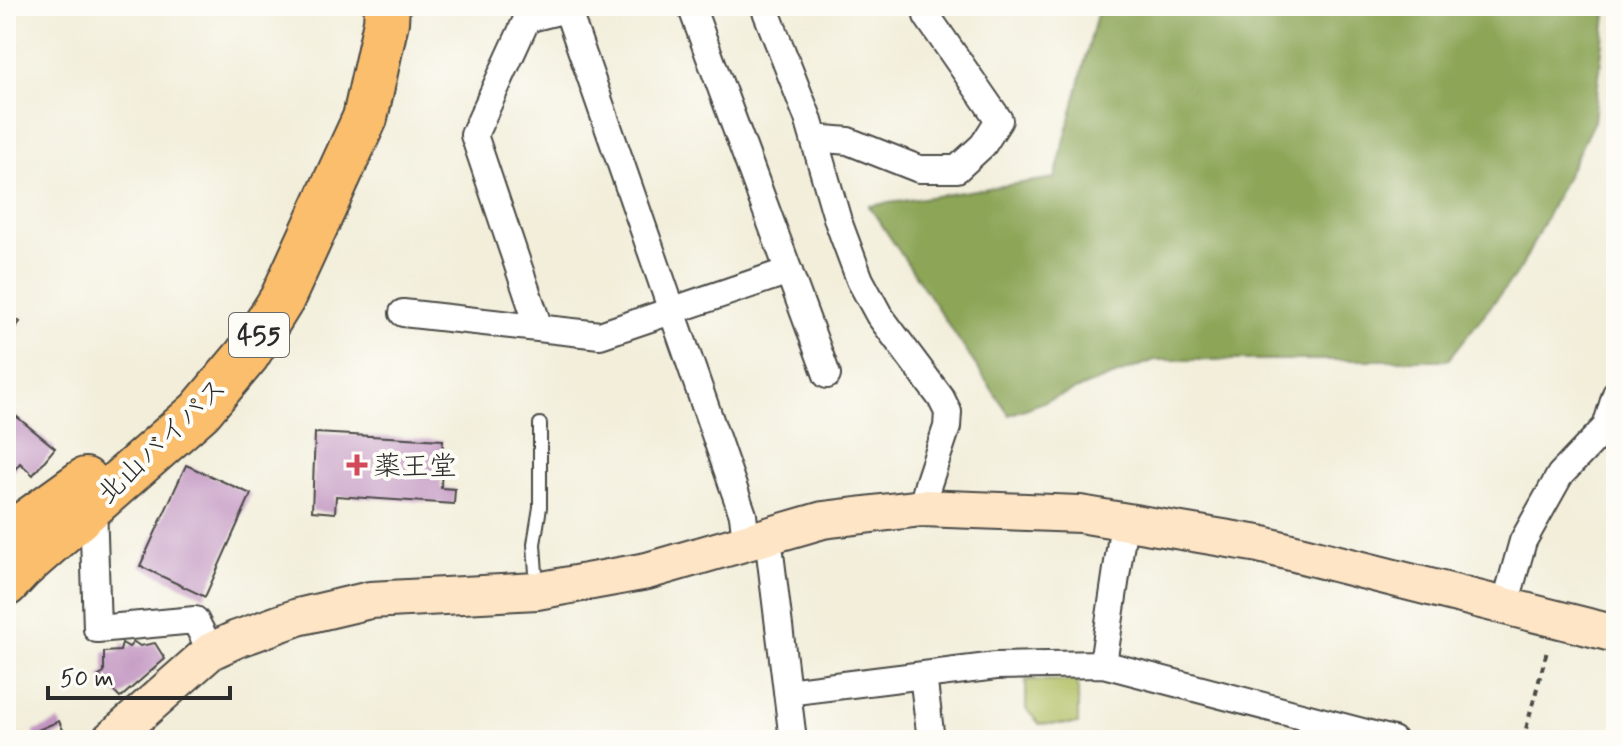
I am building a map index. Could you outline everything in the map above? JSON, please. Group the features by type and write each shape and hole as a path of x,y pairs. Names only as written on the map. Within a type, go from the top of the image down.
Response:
{"highway":[{"name":"北山バイパス","path":"6,537 114,459 155,422 216,350 263,281 322,169 352,60 361,6"},
{"name":"北山バイパス","path":"6,584 200,411 247,355 282,299 365,118 387,6"}],"street":[{"path":"691,6 827,375"},
{"path":"764,6 808,118 838,221 860,280 879,315 941,398 948,412 947,427 922,508"},
{"path":"814,138 848,141 919,169 938,170 957,169 983,145 999,120 927,16 926,6"},
{"path":"539,328 474,135 527,19 566,8 743,515 756,539 770,553 793,740"},
{"path":"403,313 600,335 789,271"},
{"path":"1505,605 1523,541 1560,475 1606,427 1616,394"},
{"path":"93,505 97,629 195,620 211,651"},
{"path":"110,740 211,651 298,617 370,600 537,591 647,571 823,520 922,508 1080,514 1259,544 1616,634"},
{"path":"1103,664 1124,522"},
{"path":"787,692 996,666 1103,664 1393,740"},
{"path":"923,675 931,740"}],"lane":[{"path":"537,591 534,544 540,507 540,424"}],"path":[{"path":"1523,740 1547,651"}],"green space":[{"path":"1099,6 1607,6 1594,121 1521,268 1448,360 1155,360 1009,415 869,206 1055,178"},
{"path":"1026,680 1078,681 1078,724 1039,724 1026,709"}],"building":[{"path":"6,311 20,322 6,339"},
{"path":"6,408 55,448 33,475 20,463 6,480"},
{"path":"315,433 443,440 441,488 455,489 454,504 336,496 335,513 312,511"},
{"path":"186,465 251,494 205,597 140,566"},
{"path":"134,642 140,646 155,643 165,659 120,698 99,676 104,673 104,652 120,651 122,643 129,647"},
{"path":"59,721 64,732 46,740 37,740 33,732"}],"place":[{"name":"薬王堂","path":"357,465"}]}
